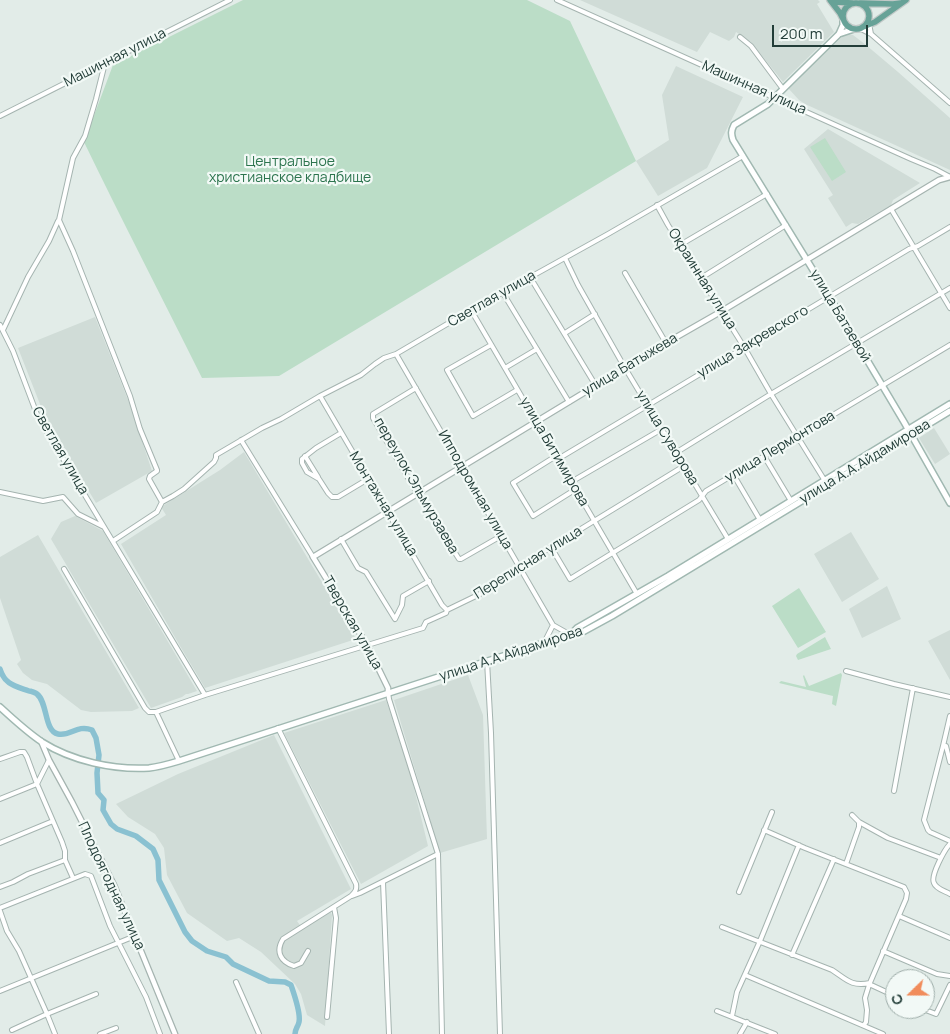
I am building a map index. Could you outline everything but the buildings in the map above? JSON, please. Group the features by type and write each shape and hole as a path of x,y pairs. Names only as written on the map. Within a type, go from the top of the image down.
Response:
{"main road":[{"path":"831,0 846,3 893,4 905,1"},
{"path":"831,0 846,25 858,28"},
{"path":"838,34 858,28 905,1"},
{"path":"774,97 838,34 843,25 844,11 850,5 856,3 862,5 867,11 868,22"},
{"name":"улица Батаевой","path":"774,97 768,104 734,125 731,130 733,140 857,343 950,503"},
{"name":"улица А.А.Айдамирова","path":"578,631 648,594 909,432 950,404"},
{"name":"улица А.А.Айдамирова","path":"578,631 791,501 909,432 950,411"},
{"path":"570,634 578,631"},
{"name":"улица А.А.Айдамирова","path":"0,707 41,741 58,751 87,761 115,766 149,768 179,761 570,634"}],"street":[{"name":"Машинная улица","path":"0,116 230,0"},
{"name":"Машинная улица","path":"557,0 950,177"},
{"path":"868,22 871,34"},
{"path":"858,28 871,34 950,103"},
{"path":"740,37 751,46 783,88"},
{"path":"3,330 58,220 73,158 85,136 105,63"},
{"name":"Светлая улица","path":"113,541 158,512 162,502 174,496 191,483 214,462 216,455 361,375 384,358 396,354 743,156"},
{"path":"935,169 939,172 939,180"},
{"name":"улица Батыжева","path":"313,557 939,180 950,177"},
{"path":"680,245 766,194"},
{"name":"Окраинная улица","path":"657,205 825,481"},
{"path":"891,209 950,308"},
{"path":"58,220 73,251 130,396 140,429 157,470 149,479 162,502"},
{"path":"702,278 786,225"},
{"name":"улица Закревского","path":"576,489 533,516 513,483 648,406 828,296 909,249 950,228"},
{"name":"улица Суворова","path":"565,258 578,285 625,368 728,539"},
{"path":"625,273 666,343"},
{"path":"530,277 596,386"},
{"path":"677,452 950,288"},
{"path":"502,293 569,402"},
{"name":"улица Битимирова","path":"471,310 637,594"},
{"path":"565,333 596,314"},
{"name":"Светлая улица","path":"0,324 13,351 38,417 205,695"},
{"path":"491,345 447,370 474,416 517,390"},
{"name":"улица Лермонтова","path":"551,547 570,578 699,500 706,491 733,474 950,346"},
{"path":"505,368 536,349"},
{"name":"Ипподромная улица","path":"396,354 553,626"},
{"name":"переулок Эльмурзаева","path":"416,388 372,416 417,493 459,559 501,536"},
{"name":"Монтажная улица","path":"320,396 442,605 447,610"},
{"path":"571,482 662,429"},
{"path":"341,433 305,456 301,461 307,472 319,479 332,496 338,496 368,479"},
{"name":"Тверская улица","path":"241,440 367,645 388,688 389,699 438,854 442,1034"},
{"path":"764,456 791,501"},
{"name":"Переписная улица","path":"156,712 205,695 423,628 426,622 446,613 447,610 519,572 522,565 684,466"},
{"path":"733,474 760,520"},
{"path":"0,492 43,501 63,497 78,514 104,527"},
{"path":"341,539 358,568 366,572 394,619 402,605 403,596 429,581"},
{"path":"64,569 145,708 149,712 156,712 179,761"},
{"path":"544,643 553,626 570,634"},
{"path":"487,661 492,753 500,1034"},
{"path":"846,671 950,697"},
{"path":"894,791 913,688"},
{"path":"950,716 946,746 924,820 930,832 950,842 940,860 933,879 937,887 950,894"},
{"path":"278,728 357,888 356,892 351,896 283,939 279,946 280,955 294,966 301,963 308,951"},
{"name":"Плодоягодная улица","path":"41,741 114,885 175,1034"},
{"path":"946,746 950,762"},
{"path":"0,759 24,752 65,851 65,860 73,878"},
{"path":"0,800 37,784 49,760"},
{"path":"739,892 772,812"},
{"path":"852,815 859,822 888,838 940,860"},
{"path":"0,843 53,821"},
{"path":"846,864 859,822"},
{"path":"764,830 904,888 907,893 869,984 865,998 866,1022 864,1025"},
{"path":"732,1016 736,992 760,941 799,845"},
{"path":"351,896 438,854"},
{"path":"792,955 834,859"},
{"path":"0,887 65,860"},
{"path":"55,1034 16,945 7,931 0,910 85,874 91,876 93,880 101,903 146,998 160,1034"},
{"path":"383,882 388,1034"},
{"path":"327,1017 336,918 334,907"},
{"path":"899,916 950,938"},
{"path":"722,927 832,970 852,983 869,984 885,991"},
{"path":"0,991 135,936"},
{"path":"883,951 937,974 950,976"},
{"path":"745,975 883,1034"},
{"path":"236,982 259,1034"},
{"path":"935,1014 950,985"},
{"path":"12,1030 96,994"},
{"path":"717,1011 775,1034"},
{"path":"740,1034 747,1022"},
{"path":"100,1034 116,1028"}],"shaded area":[{"path":"580,0 818,0 820,2 817,4 834,32 783,82 751,42 736,32 729,41 710,32 697,52"},
{"path":"853,35 866,45 950,118 950,170 805,104 788,88 843,36"},
{"path":"676,66 743,97 707,168 658,196 636,161 669,140 662,95"},
{"path":"828,129 920,183 893,200 891,205 858,224 852,223 846,227 828,198 833,195 804,149"},
{"path":"95,317 130,405 152,471 96,503 47,422 18,348"},
{"path":"934,428 950,454 935,464 919,438"},
{"path":"244,452 356,639 205,688 121,544 166,515 161,507 220,470"},
{"path":"75,516 103,531 197,691 151,708 51,539 61,522"},
{"path":"851,532 879,579 842,602 814,554"},
{"path":"38,535 139,708 132,711 91,712 81,710 47,684 32,680 23,673 17,664 21,660 0,598 0,557"},
{"path":"887,586 901,619 862,638 849,609"},
{"path":"950,630 950,680 928,641"},
{"path":"468,675 483,715 487,839 440,853 394,700"},
{"path":"386,700 411,776 428,846 361,884 284,733"},
{"path":"274,735 351,889 297,921 302,928 330,911 332,915 325,1026 307,1015 301,994 295,984 261,952 239,938 227,941 187,913 167,875 164,848 155,834 128,817 116,804 178,774"}],"green space":[{"name":"Центральное христианское кладбище","path":"243,0 527,0 570,21 636,161 279,376 202,378 84,142 113,65"},
{"path":"825,138 846,172 832,181 810,147"},
{"path":"799,588 826,632 798,648 772,606"},
{"path":"825,637 831,649 798,660 797,654"},
{"path":"841,673 836,706 832,704 833,696 779,683 781,681 806,687 804,675 809,686"}],"waterway":[{"path":"0,669 8,682 37,694 43,704 50,728 54,732 66,734 78,729 92,730 96,738 99,755 97,773 98,793 104,800 103,810 111,824 117,829 136,836 153,849 158,860 159,880 185,932 192,941 207,951 226,957 233,964 269,981 285,982 291,985 299,1014 299,1022 295,1034"}]}
